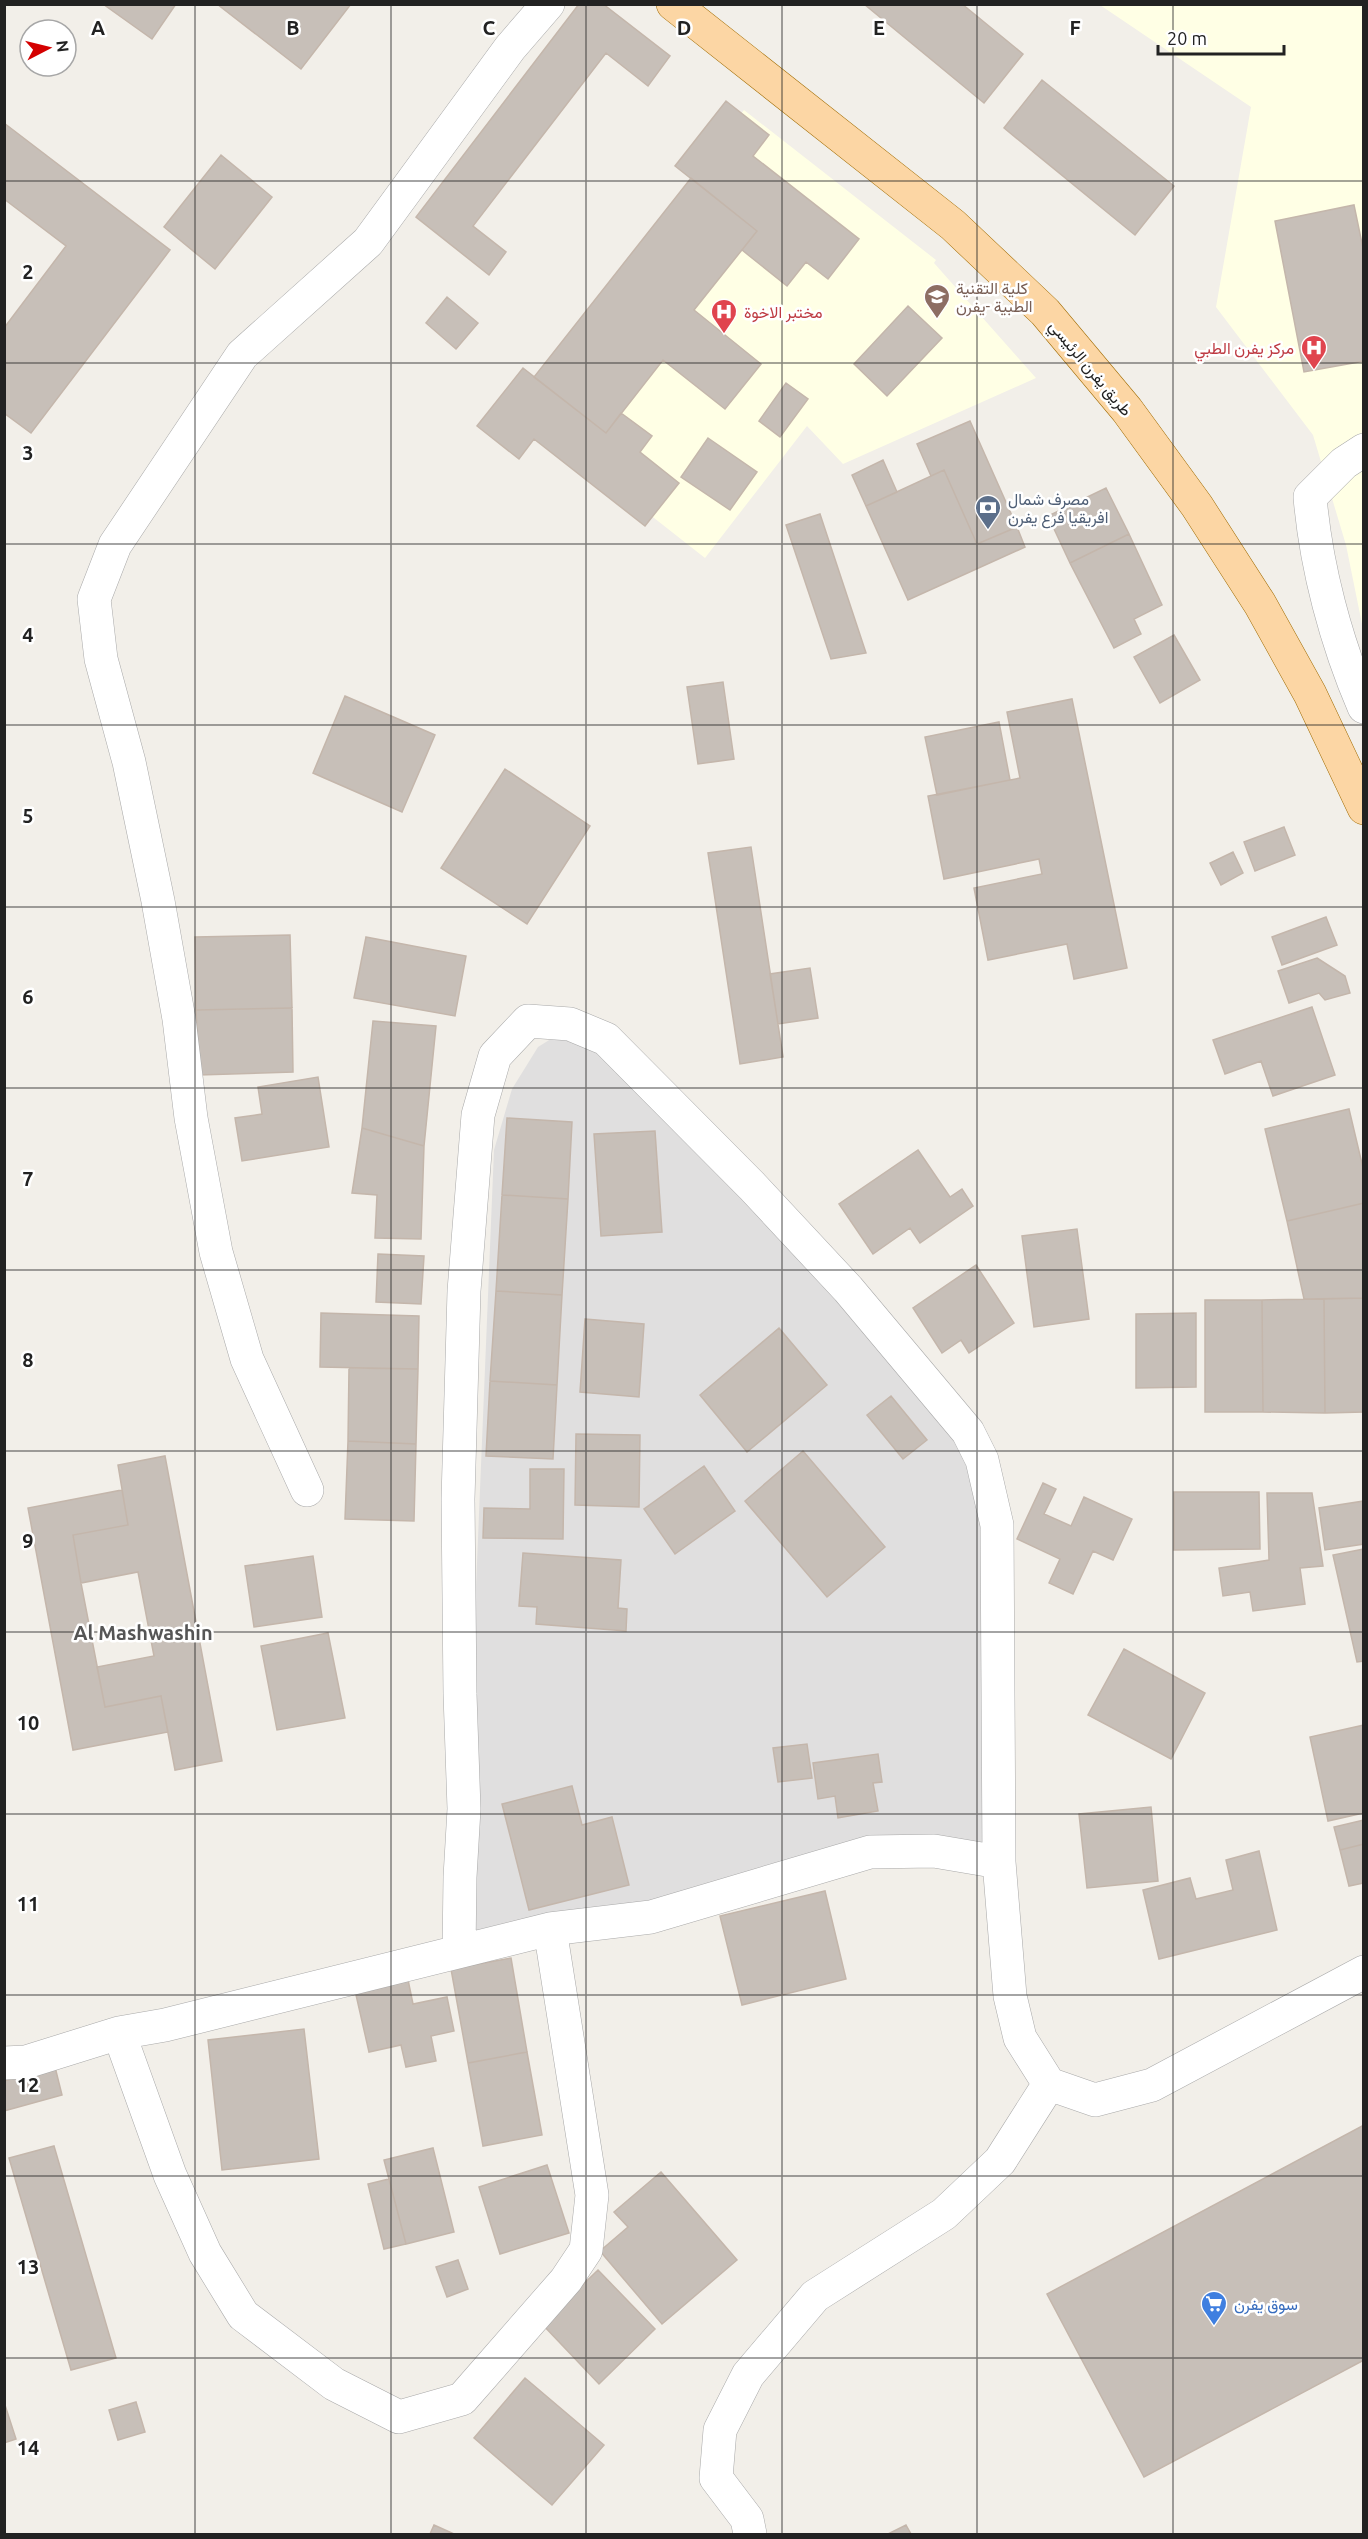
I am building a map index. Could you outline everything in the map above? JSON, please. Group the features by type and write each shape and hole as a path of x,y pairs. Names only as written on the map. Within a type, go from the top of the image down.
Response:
{"main road":[{"name":"طريق يفرن الرئيسي","path":"673,4 953,225 1045,312 1127,410 1197,506 1260,604 1310,694 1364,808"}],"street":[{"path":"307,1490 247,1359 216,1252 191,1118 179,1019 158,901 129,762 101,659 94,599 115,545 242,355 368,242 510,48 548,4"},
{"path":"1364,450 1344,463 1310,497 1312,529 1332,612 1350,676 1364,707"},
{"path":"459,1951 464,1809 458,1499 464,1292 478,1115 495,1056 528,1021 570,1024 606,1039 752,1186 848,1289 968,1432 982,1460 997,1525 999,1862 1010,1995 1020,2038 1049,2084 1095,2100 1152,2085 1364,1972"},
{"path":"4,2063 26,2062 119,2033 165,2025 550,1929 651,1917 870,1852 934,1851 999,1862"},
{"path":"119,2033 170,2175 205,2253 243,2315 334,2384 399,2417 462,2399 566,2280 586,2250 592,2194 550,1929"},
{"path":"750,2535 747,2519 716,2478 720,2430 748,2375 816,2296 944,2214 1000,2161 1049,2084"}],"shaded area":[{"name":"مركز يفرن الطبي","path":"1100,5 1363,5 1363,629 1346,545 1313,435 1216,307 1251,107"},
{"name":"مختبر الاخوة","path":"744,110 936,260 934,263 1036,378 843,464 807,426 705,558 514,408"},
{"path":"570,1027 810,1253 980,1462 996,1858 935,1846 466,1961 464,1878 494,1150 512,1089 538,1047"}],"building":[{"path":"103,4 176,4 152,39"},
{"path":"217,4 351,4 301,69"},
{"path":"579,4 603,4 670,56 648,86 606,53 473,226 506,252 489,275 416,217"},
{"path":"864,4 962,4 1023,54 984,103"},
{"path":"1042,80 1174,186 1135,235 1004,128"},
{"path":"726,101 769,135 753,156 859,239 828,279 806,262 787,286 742,250 757,231 675,166"},
{"path":"4,123 170,250 31,433 4,413 4,328 66,246 4,199"},
{"path":"221,155 272,197 215,269 164,227"},
{"path":"691,178 757,231 694,310 761,364 725,409 663,360 606,433 534,377"},
{"path":"1354,205 1364,253 1364,361 1304,372 1275,221"},
{"path":"447,297 478,323 456,349 426,323"},
{"path":"908,306 942,338 887,396 854,364"},
{"path":"523,368 606,433 621,413 652,436 640,452 679,483 645,526 534,439 519,459 477,426"},
{"path":"786,383 808,399 780,437 759,421"},
{"path":"970,421 1017,527 977,544 944,470 931,476 917,444"},
{"path":"708,438 757,472 730,510 681,477"},
{"path":"883,460 897,492 866,506 852,475"},
{"path":"944,470 977,544 1017,527 1025,547 908,600 866,506"},
{"path":"1106,488 1129,534 1070,563 1048,516"},
{"path":"820,514 866,653 831,659 786,525"},
{"path":"1129,534 1162,605 1134,619 1141,634 1114,648 1070,563"},
{"path":"1174,635 1200,680 1160,703 1134,657"},
{"path":"723,682 734,759 698,764 687,687"},
{"path":"345,696 435,735 402,812 313,773"},
{"path":"1072,699 1127,968 1074,979 1067,944 988,960 974,888 1042,874 1039,859 944,879 928,796 1020,778 1007,712"},
{"path":"999,722 1010,780 937,795 925,737"},
{"path":"505,769 590,826 527,924 441,868"},
{"path":"1284,827 1295,855 1255,871 1244,842"},
{"path":"751,847 783,1057 740,1064 708,853"},
{"path":"1233,852 1243,873 1221,885 1210,863"},
{"path":"1326,917 1337,945 1282,965 1272,937"},
{"path":"290,935 292,1008 196,1010 195,937"},
{"path":"366,937 466,956 455,1016 354,998"},
{"path":"1317,958 1345,976 1350,993 1325,1000 1319,993 1289,1003 1278,971"},
{"path":"810,968 818,1018 778,1024 770,974"},
{"path":"1312,1007 1335,1075 1273,1096 1261,1061 1225,1074 1213,1040"},
{"path":"292,1008 293,1072 199,1075 196,1010"},
{"path":"373,1021 436,1026 424,1146 362,1128"},
{"path":"318,1077 329,1147 242,1161 235,1118 262,1114 258,1087"},
{"path":"1349,1109 1364,1172 1364,1203 1287,1221 1265,1129"},
{"path":"507,1118 572,1122 568,1199 502,1195"},
{"path":"362,1128 424,1146 421,1239 375,1238 377,1195 352,1193"},
{"path":"655,1131 662,1232 601,1236 594,1134"},
{"path":"918,1150 950,1197 962,1189 973,1206 920,1243 910,1228 873,1254 839,1204"},
{"path":"502,1195 568,1199 562,1295 496,1291"},
{"path":"1364,1203 1364,1298 1304,1299 1287,1221"},
{"path":"1077,1229 1089,1319 1034,1327 1022,1236"},
{"path":"378,1254 424,1256 421,1304 376,1302"},
{"path":"976,1265 1014,1323 969,1353 961,1340 942,1353 913,1308"},
{"path":"496,1291 562,1295 557,1385 490,1381"},
{"path":"1364,1298 1364,1412 1325,1413 1324,1299"},
{"path":"1324,1299 1325,1413 1263,1412 1262,1300"},
{"path":"1205,1300 1262,1300 1263,1412 1205,1412"},
{"path":"321,1313 419,1316 418,1369 320,1367"},
{"path":"1196,1313 1196,1387 1136,1388 1136,1314"},
{"path":"585,1319 644,1324 639,1397 580,1392"},
{"path":"779,1328 827,1385 747,1452 700,1395"},
{"path":"349,1368 418,1369 416,1444 348,1441"},
{"path":"490,1381 557,1385 553,1459 486,1456"},
{"path":"891,1396 927,1440 903,1459 867,1415"},
{"path":"576,1434 640,1435 639,1507 575,1505"},
{"path":"348,1441 416,1444 414,1521 345,1519"},
{"path":"803,1451 885,1547 827,1597 745,1501"},
{"path":"165,1456 222,1761 175,1770 161,1696 105,1707 97,1667 154,1656 138,1572 81,1583 73,1535 128,1525 118,1465"},
{"path":"704,1466 735,1511 675,1554 644,1509"},
{"path":"530,1469 564,1469 563,1539 483,1538 484,1508 530,1509"},
{"path":"1043,1483 1056,1489 1044,1514 1071,1526 1084,1497 1132,1519 1113,1560 1093,1551 1073,1594 1049,1583 1060,1559 1017,1539"},
{"path":"122,1490 128,1525 73,1535 81,1583 105,1707 161,1696 168,1732 73,1750 28,1508"},
{"path":"1174,1492 1259,1492 1260,1549 1174,1550"},
{"path":"1267,1493 1312,1493 1323,1566 1300,1568 1305,1604 1253,1611 1250,1592 1223,1596 1219,1568 1269,1560"},
{"path":"1364,1501 1364,1544 1325,1550 1319,1508"},
{"path":"1364,1549 1364,1661 1357,1662 1333,1555"},
{"path":"523,1553 621,1560 618,1608 627,1609 626,1631 536,1624 537,1607 519,1606"},
{"path":"313,1556 322,1617 254,1627 245,1566"},
{"path":"328,1633 345,1718 277,1730 261,1646"},
{"path":"1124,1649 1205,1693 1171,1759 1088,1715"},
{"path":"1364,1725 1364,1813 1328,1821 1310,1737"},
{"path":"807,1744 812,1778 778,1782 773,1748"},
{"path":"878,1754 882,1782 873,1783 878,1811 838,1818 835,1796 818,1799 813,1763"},
{"path":"572,1786 582,1825 612,1817 629,1885 529,1910 502,1804"},
{"path":"1151,1807 1158,1881 1087,1888 1079,1814"},
{"path":"1364,1820 1364,1844 1340,1850 1334,1827"},
{"path":"1364,1844 1364,1883 1349,1886 1340,1850"},
{"path":"1259,1851 1277,1930 1159,1959 1143,1890 1190,1878 1196,1899 1233,1890 1226,1860"},
{"path":"825,1891 846,1979 742,2005 720,1916"},
{"path":"511,1958 527,2052 468,2063 451,1969"},
{"path":"407,1975 413,2004 447,1997 454,2031 431,2036 436,2061 406,2067 401,2045 369,2052 354,1986"},
{"path":"304,2029 319,2159 222,2170 208,2040"},
{"path":"527,2052 542,2135 483,2146 468,2063"},
{"path":"55,2067 62,2095 4,2111 4,2081"},
{"name":"سوق يفرن","path":"1364,2125 1364,2360 1144,2477 1047,2294"},
{"path":"54,2146 116,2358 71,2370 9,2158"},
{"path":"433,2148 454,2232 406,2244 384,2160"},
{"path":"547,2165 569,2233 500,2254 479,2187"},
{"path":"661,2172 737,2260 662,2324 600,2251 628,2227 614,2212"},
{"path":"389,2179 406,2244 384,2249 368,2184"},
{"path":"458,2260 468,2289 447,2297 436,2267"},
{"path":"598,2270 655,2329 599,2384 542,2324"},
{"path":"525,2378 604,2445 552,2505 474,2438"},
{"path":"4,2402 16,2439 4,2443"},
{"path":"136,2402 145,2432 118,2440 109,2410"},
{"path":"434,2525 454,2534 430,2534"},
{"path":"906,2525 911,2534 888,2534"}],"place":[{"name":"كلية التقنية الطبية -يفرن","path":"937,320"},
{"name":"مختبر الاخوة","path":"724,335"},
{"name":"مركز يفرن الطبي","path":"1314,371"},
{"name":"مصرف شمال افريقيا فرع يفرن","path":"988,531"},
{"name":"سوق يفرن","path":"1214,2327"}],"district":[{"name":"Al Mashwashin","path":"143,1633"}]}
